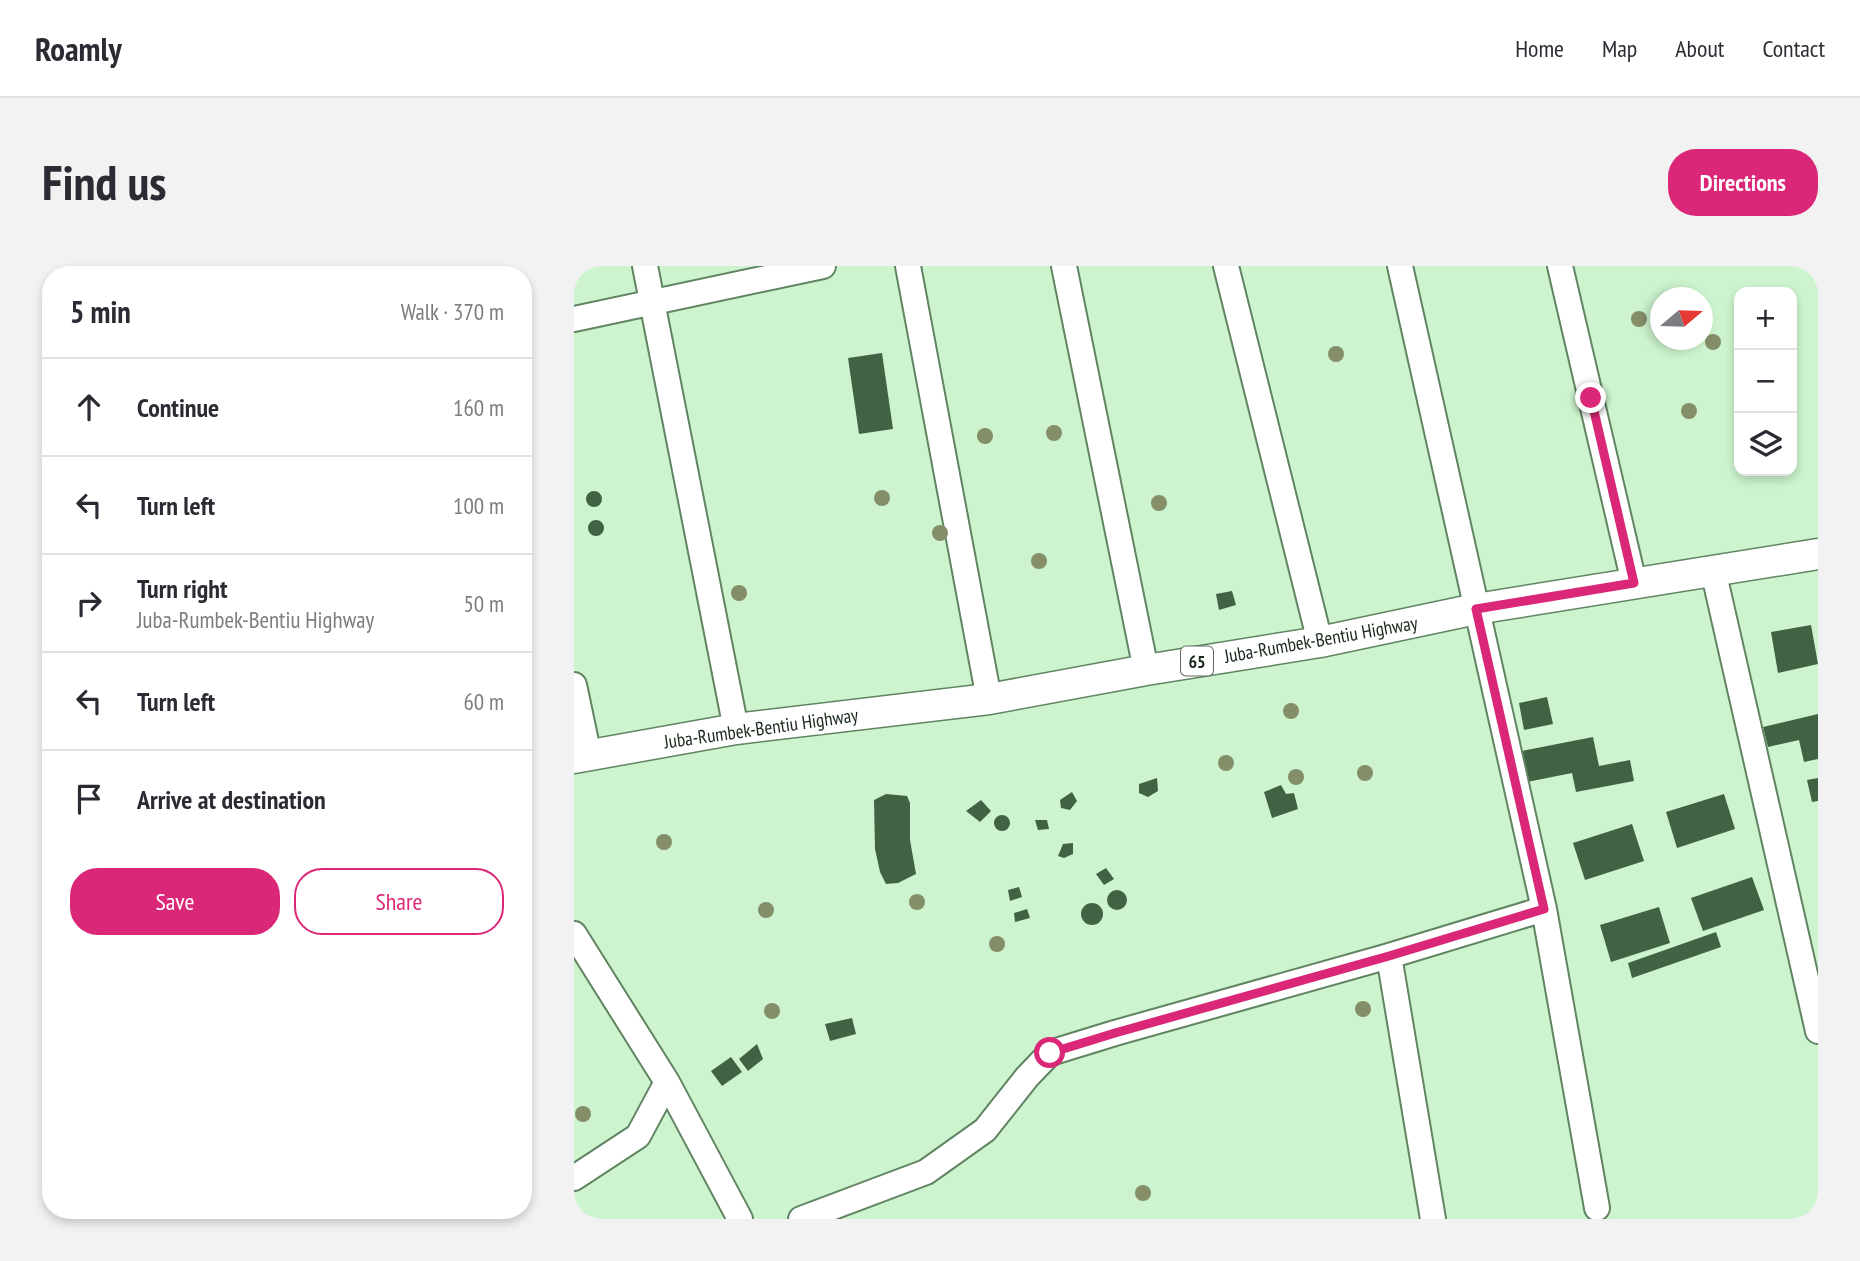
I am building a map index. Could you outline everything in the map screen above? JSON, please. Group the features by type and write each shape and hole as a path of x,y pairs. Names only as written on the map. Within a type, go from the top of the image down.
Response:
{"main road":[{"name":"Juba-Rumbek-Bentiu Highway","path":"581,757 736,729 989,699 1320,642 1476,609 1818,554"}],"street":[{"path":"645,266 736,729"},
{"path":"574,319 823,266"},
{"path":"908,266 989,699"},
{"path":"1064,266 1146,670"},
{"path":"1226,266 1320,642"},
{"path":"1400,266 1544,909 1597,1208"},
{"path":"1560,266 1634,583"},
{"path":"1713,570 1818,1031"},
{"path":"574,685 581,757"},
{"path":"801,1219 926,1172 985,1130 1050,1053 1544,909"},
{"path":"574,934 667,1082 740,1219"},
{"path":"1389,956 1433,1219"},
{"path":"574,1178 638,1136 667,1082"}],"building":[{"path":"882,353 893,429 859,434 848,358"},
{"path":"594,491 602,499 594,507 586,499"},
{"path":"596,520 604,528 596,536 588,528"},
{"path":"1232,591 1236,605 1219,610 1216,594"},
{"path":"1811,625 1818,664 1778,673 1771,632"},
{"path":"1547,697 1553,724 1524,730 1519,703"},
{"path":"1818,714 1818,759 1804,762 1799,740 1768,747 1763,727"},
{"path":"1593,737 1599,766 1630,760 1634,781 1576,792 1572,773 1527,782 1522,751"},
{"path":"1157,778 1158,791 1148,797 1139,793 1139,784"},
{"path":"1818,778 1818,801 1812,802 1807,780"},
{"path":"1281,785 1286,794 1294,793 1298,809 1272,818 1264,792"},
{"path":"1072,792 1077,801 1070,810 1061,808 1060,800"},
{"path":"886,794 907,796 910,803 910,840 916,874 898,883 886,884 880,872 875,849 874,800"},
{"path":"1724,794 1735,829 1677,848 1666,812"},
{"path":"981,800 991,811 980,822 966,811"},
{"path":"1002,815 1010,823 1002,831 994,823"},
{"path":"1035,820 1047,820 1049,829 1038,830"},
{"path":"1632,824 1644,861 1585,880 1573,843"},
{"path":"1073,843 1073,854 1064,858 1058,856 1063,844"},
{"path":"1106,868 1114,879 1104,885 1096,874"},
{"path":"1752,877 1764,910 1703,931 1691,898"},
{"path":"1019,887 1022,897 1010,901 1008,890"},
{"path":"1117,890 1124,893 1127,900 1124,907 1117,910 1110,907 1107,900 1110,893"},
{"path":"1092,903 1100,906 1103,914 1100,922 1092,925 1084,922 1081,914 1084,906"},
{"path":"1659,907 1670,943 1611,962 1600,925"},
{"path":"1027,909 1030,918 1015,922 1014,913"},
{"path":"1716,932 1721,947 1632,978 1628,963"},
{"path":"852,1018 856,1034 830,1041 825,1024"},
{"path":"757,1044 763,1059 748,1071 739,1059"},
{"path":"731,1057 742,1072 722,1086 711,1071"}],"route":[{"path":"1050,1053 1544,909 1476,609 1634,583 1591,398"}]}
